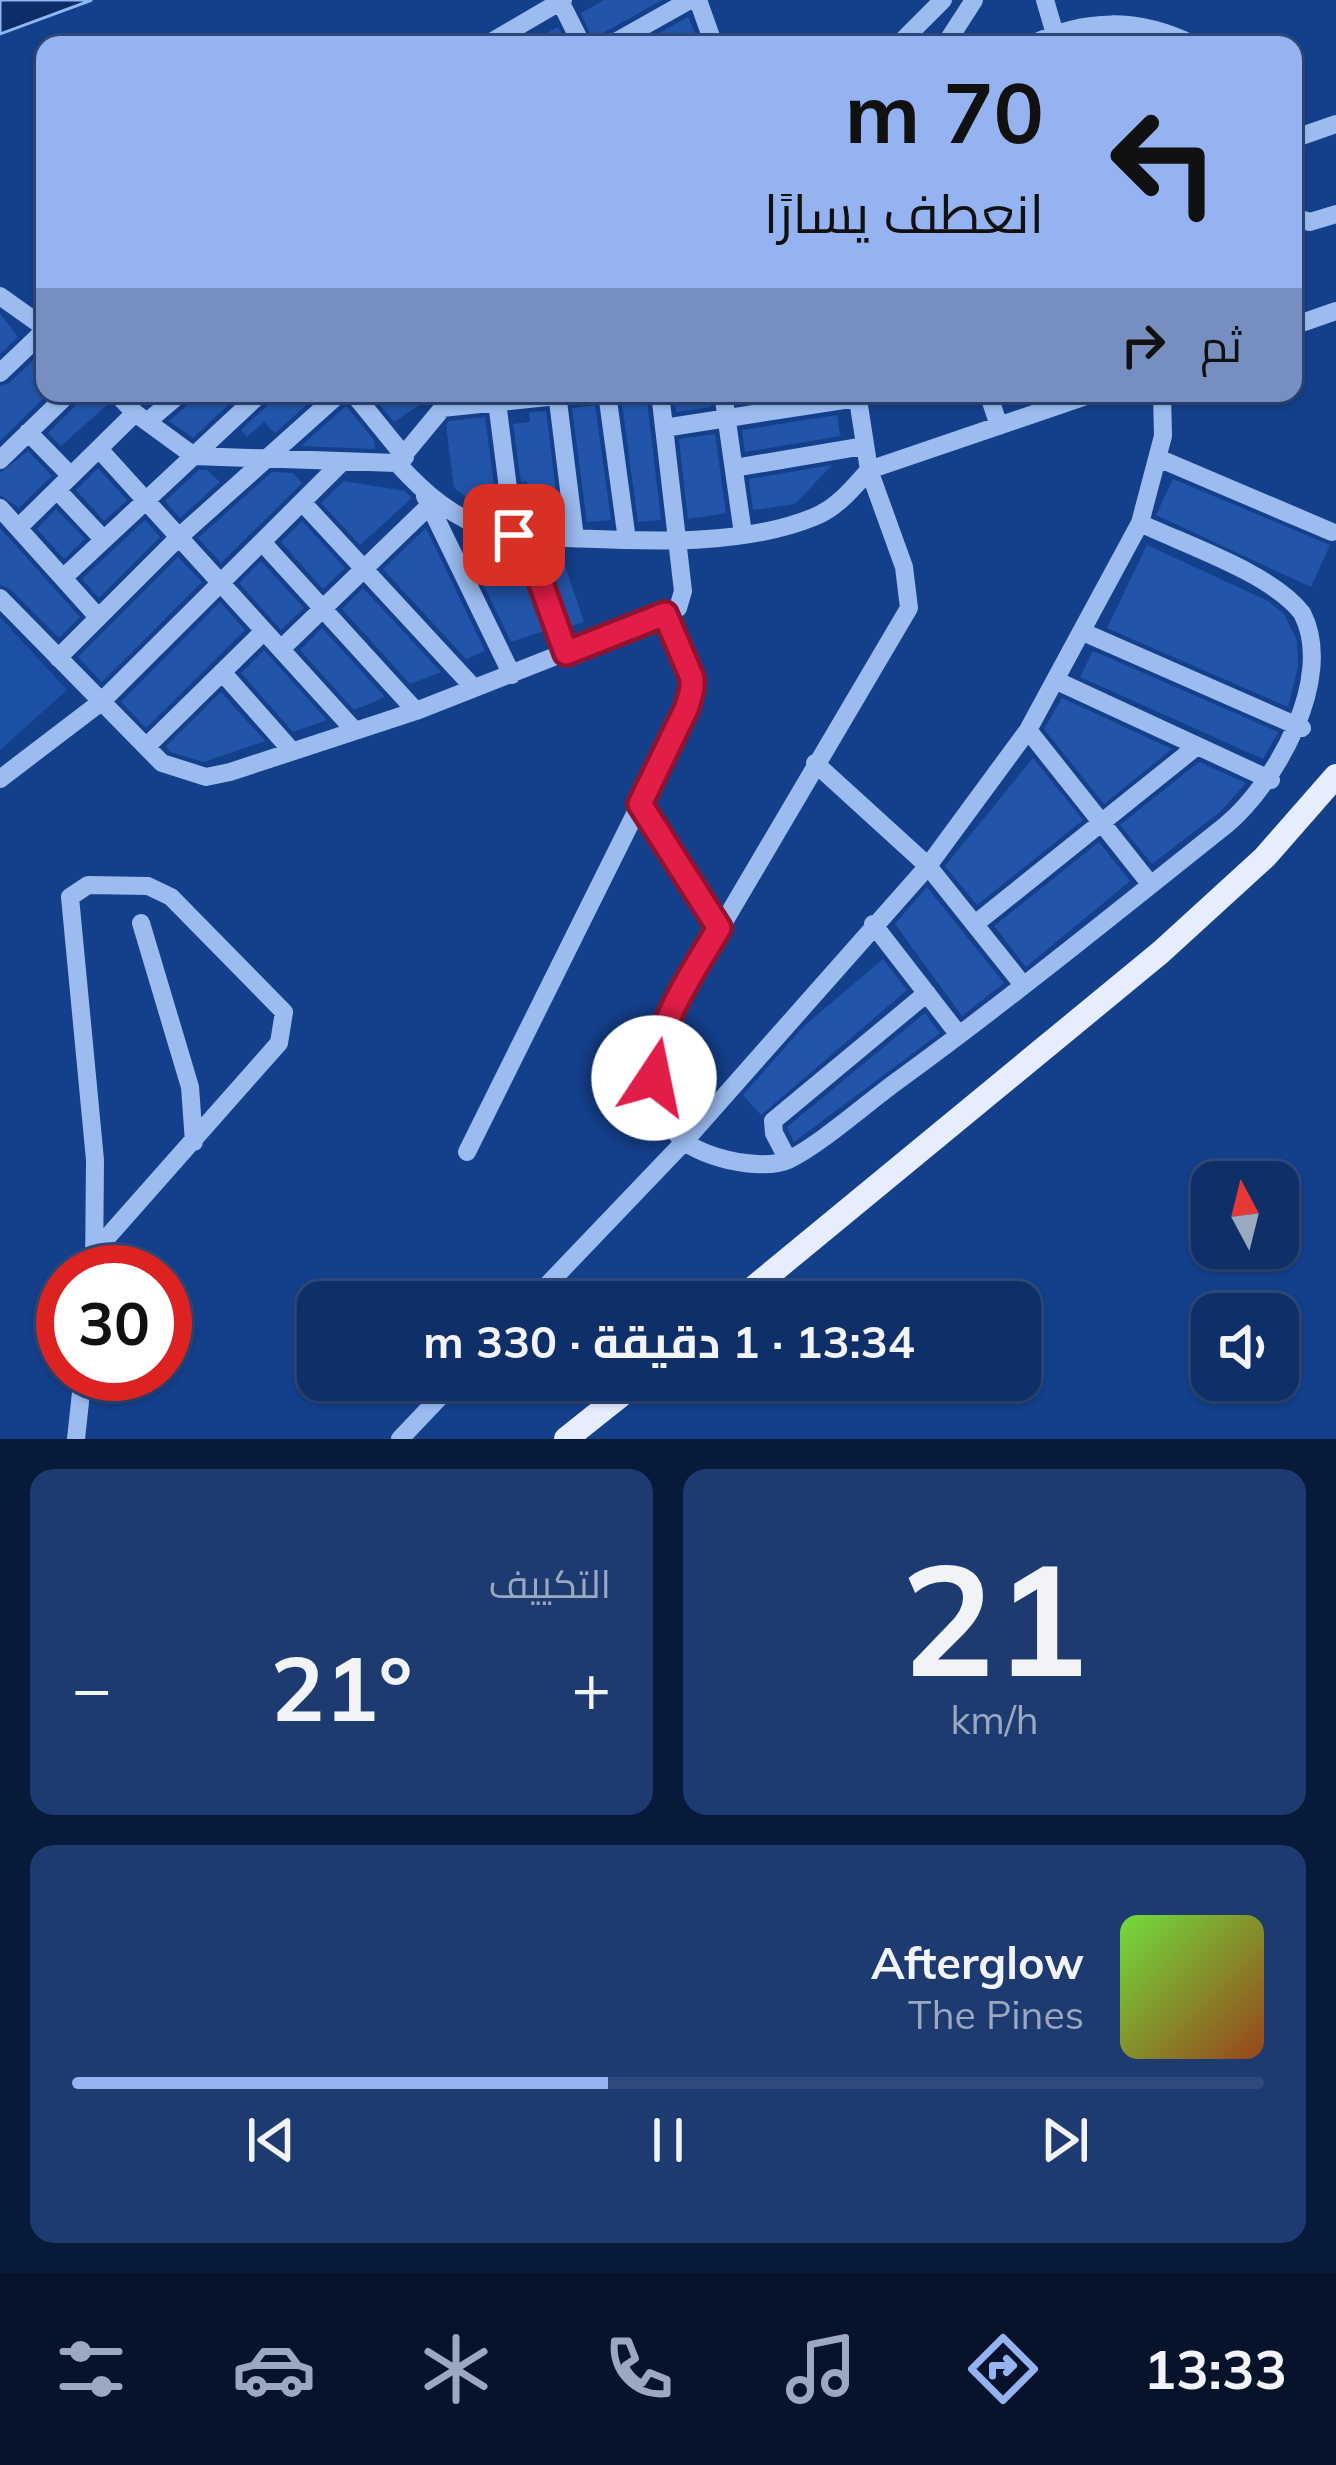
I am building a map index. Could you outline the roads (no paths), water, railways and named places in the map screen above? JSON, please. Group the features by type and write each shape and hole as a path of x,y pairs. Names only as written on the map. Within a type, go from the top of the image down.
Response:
{"main road":[{"path":"762,1281 1161,952 1265,857 1336,776"},
{"path":"566,1439 614,1401"}],"street":[{"path":"627,36 694,0 710,36"},
{"path":"907,36 943,0"},
{"path":"951,36 974,0"},
{"path":"1045,0 1056,36"},
{"path":"501,36 561,1 578,36"},
{"path":"1063,36 1087,23 1127,23 1167,36"},
{"path":"1302,136 1336,124"},
{"path":"1302,220 1310,222 1336,214"},
{"path":"0,296 36,322"},
{"path":"1302,323 1336,311"},
{"path":"0,373 36,338"},
{"path":"0,460 60,402"},
{"path":"126,402 194,456 401,460"},
{"path":"18,528 99,449 166,402"},
{"path":"63,578 251,402"},
{"path":"58,658 179,537 329,402"},
{"path":"359,402 426,498 512,674"},
{"path":"401,460 447,402"},
{"path":"497,402 519,536 566,653"},
{"path":"558,402 575,538"},
{"path":"608,402 627,540"},
{"path":"0,598 169,768 206,777 416,711 678,608 682,602 678,541 661,402"},
{"path":"724,402 743,534"},
{"path":"664,428 822,402"},
{"path":"858,402 869,470 904,568 909,608 664,1022 656,1048 657,1096 664,1118 683,1143 704,1154 734,1161 788,1160 959,1035 1151,885 1252,803 1270,780 1301,728 1316,655 1301,613 1264,582 1140,523"},
{"path":"991,402 998,426"},
{"path":"426,498 455,516 519,536 678,541 743,534 812,518 826,511 869,470 1053,402"},
{"path":"551,1281 683,1143 928,866 1028,730 1140,523 1158,458 1163,402"},
{"path":"28,432 104,540"},
{"path":"734,468 865,446"},
{"path":"99,449 355,731"},
{"path":"1158,458 1332,532"},
{"path":"0,778 101,702 343,461"},
{"path":"281,649 364,568 426,498"},
{"path":"302,502 474,688"},
{"path":"0,508 98,617"},
{"path":"262,542 416,711"},
{"path":"467,1152 687,707 692,678 665,614"},
{"path":"146,747 264,631"},
{"path":"1083,632 1301,728"},
{"path":"222,672 291,750"},
{"path":"1057,681 1270,780"},
{"path":"1028,730 1151,885"},
{"path":"975,924 1197,746"},
{"path":"814,763 928,866 1023,985"},
{"path":"640,804 719,928"},
{"path":"96,1245 95,1160 70,897 88,885 148,886 171,897 284,1012 279,1042 101,1245"},
{"path":"141,923 190,1088 194,1142"},
{"path":"874,925 959,1035"},
{"path":"788,1160 773,1121 927,993"},
{"path":"76,1439 80,1401"},
{"path":"400,1439 436,1401"}]}
